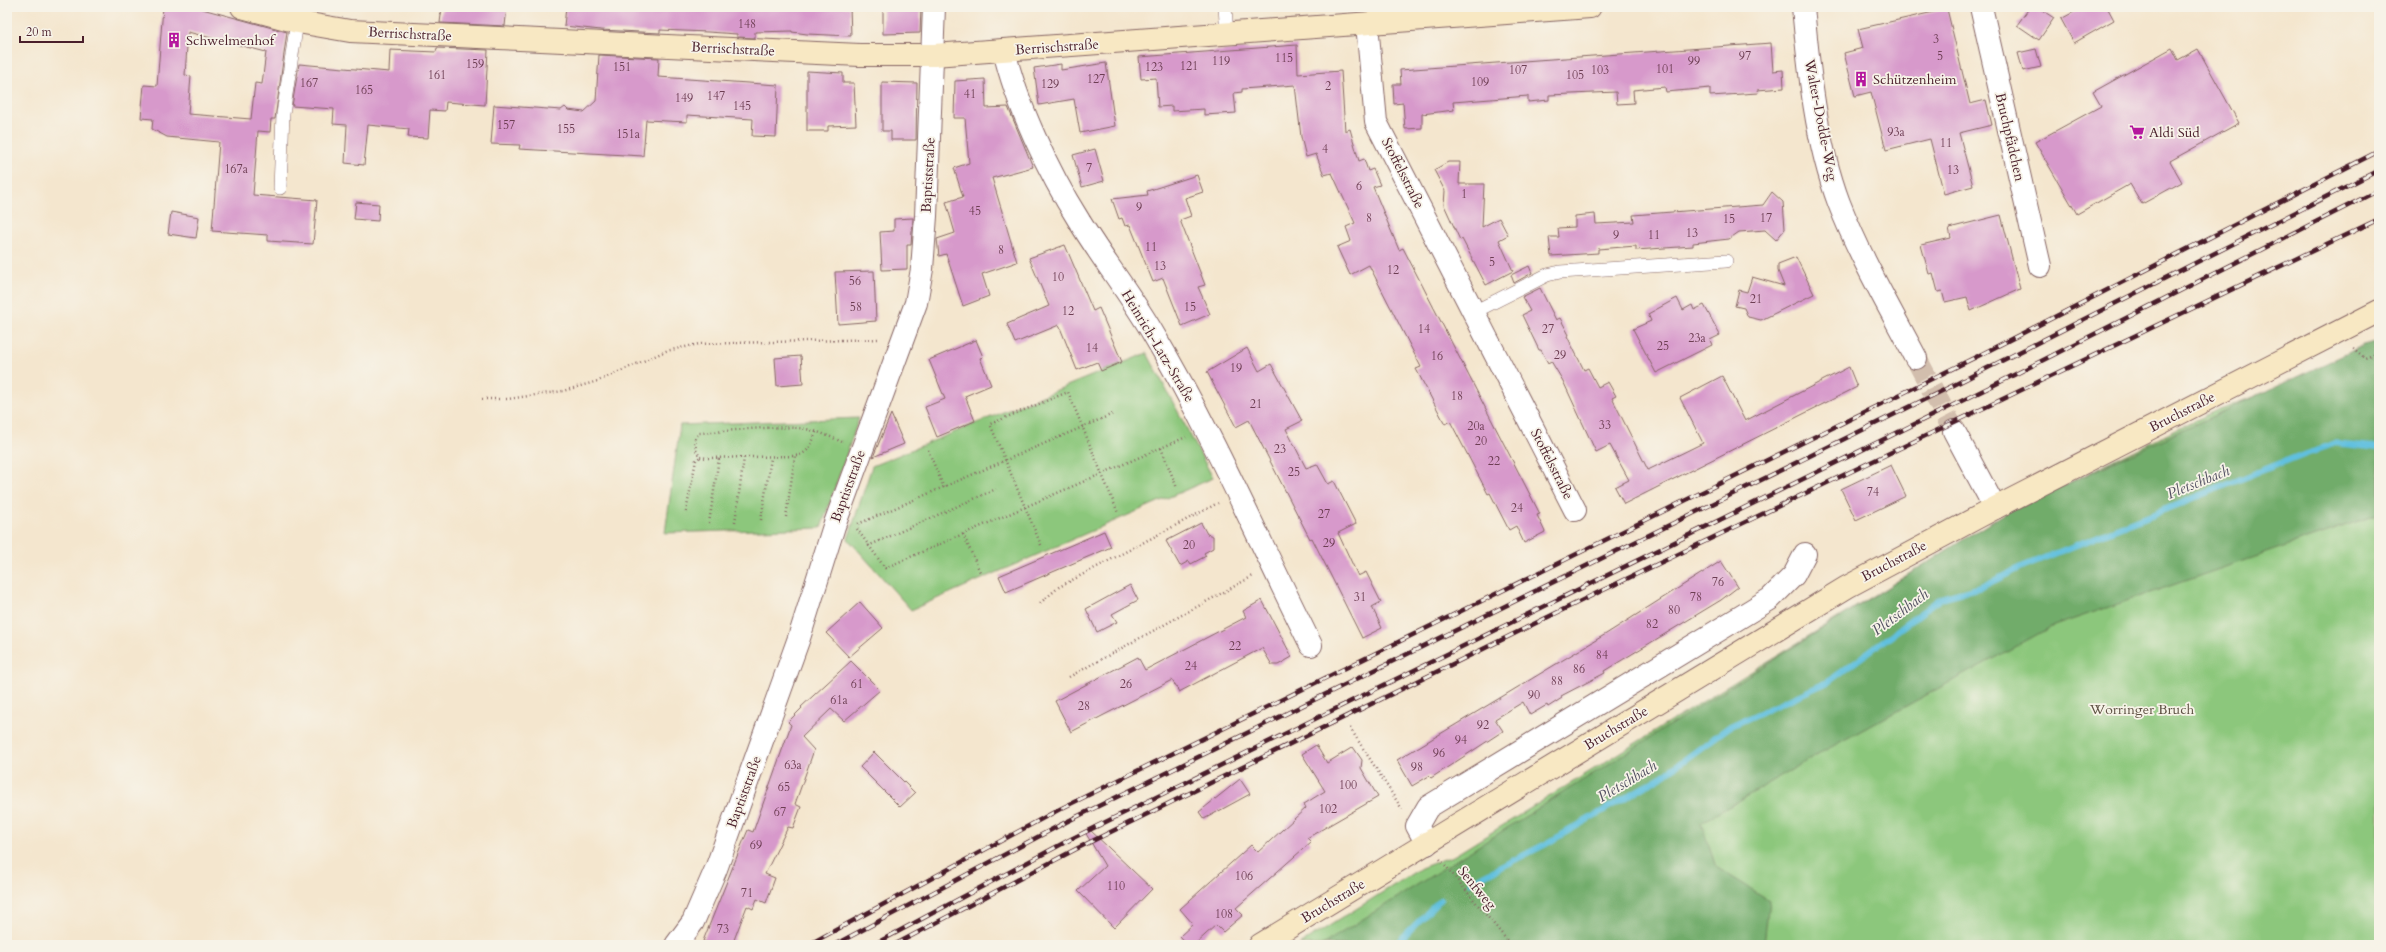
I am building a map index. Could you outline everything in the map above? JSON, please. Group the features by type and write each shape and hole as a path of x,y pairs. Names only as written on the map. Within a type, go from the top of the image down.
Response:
{"street":[{"name":"Berrischstraße","path":"242,7 264,10 296,22 350,31 860,55 934,55 1227,35 1590,7"},
{"name":"Baptiststraße","path":"676,945 693,922 716,869 799,638 834,526 861,449 916,303 922,269 934,55 934,7"},
{"name":"Walter-Dodde-Weg","path":"1803,7 1809,66 1824,149 1839,202 1856,244 1916,358"},
{"name":"Bruchpfädchen","path":"1981,7 2040,266"},
{"name":"Stoffelsstraße","path":"1367,24 1376,122 1575,510"},
{"name":"Heinrich-Latz-Straße","path":"1004,50 1010,80 1053,174 1077,219 1154,333 1238,492 1272,566 1311,644"},
{"name":"Bruchstraße","path":"1260,945 1422,835 1847,587 1995,508 2379,311"},
{"path":"1954,431 1995,508"},
{"name":"Bruchstraße","path":"1422,835 1428,807 1770,599 1794,575 1805,554"}],"lane":[{"path":"1225,7 1227,35"},
{"path":"280,188 283,114 296,22"},
{"path":"1474,312 1547,275 1560,272 1726,261"}],"path":[{"path":"482,399 508,399 563,391 598,382 666,351 699,344 904,338"},
{"path":"1041,545 990,424 1068,392 1118,513"},
{"path":"1114,413 856,525 858,532 885,568 1205,429"},
{"path":"700,457 696,450 695,439 699,433 799,428 816,432 861,449"},
{"path":"686,512 696,460 700,457 771,458 796,456 805,454 810,450 816,432"},
{"path":"1162,448 1177,488"},
{"path":"928,450 944,488"},
{"path":"786,517 796,456"},
{"path":"709,523 719,458"},
{"path":"735,522 744,458"},
{"path":"761,520 771,458"},
{"path":"868,546 996,489"},
{"path":"1040,603 1059,587 1238,492"},
{"path":"963,534 980,572"},
{"path":"1070,677 1272,566"},
{"name":"Senfweg","path":"1350,728 1398,804 1512,945"}],"green space":[{"path":"2379,342 2379,514 2051,627 1822,752 1701,823 1716,867 1769,900 1764,945 1322,945 2007,512 2363,346"},
{"path":"1147,353 1213,478 911,610 848,539 872,466"},
{"name":"Worringer Bruch","path":"2379,358 2379,945 1299,945 1421,868 1455,855 2009,512 2219,409 2291,384"},
{"path":"859,418 821,528 665,533 680,425"}],"building":[{"path":"163,7 195,7 287,32 275,119 271,119 270,132 258,131 253,195 317,200 313,244 268,241 268,235 212,231 219,142 167,137 152,129 153,119 141,118 144,85 157,86","holes":["188,32 266,52 262,84 255,83 251,119 188,114 191,76 185,75"]},
{"path":"442,7 507,7 505,26 440,23"},
{"path":"566,7 850,7 851,36 807,34 792,31 755,32 755,38 737,37 737,34 708,32 660,30 660,33 601,30 564,26"},
{"path":"883,7 921,7 920,33 883,34"},
{"path":"2030,7 2037,7 2054,18 2039,40 2017,25"},
{"path":"2083,7 2107,7 2114,20 2074,43 2061,19"},
{"path":"1947,9 1970,104 1986,100 1992,125 1959,133 1973,186 1944,194 1930,139 1886,150 1871,92 1855,96 1844,53 1863,48 1858,29"},
{"path":"1771,43 1773,71 1783,70 1784,88 1757,90 1758,93 1710,96 1710,88 1666,92 1665,87 1633,90 1634,103 1617,104 1616,92 1549,95 1549,100 1528,102 1528,96 1453,102 1454,110 1422,114 1422,128 1405,129 1403,103 1394,104 1393,84 1401,84 1400,70"},
{"path":"1297,45 1298,74 1341,71 1345,131 1350,129 1359,161 1364,159 1368,171 1373,169 1380,185 1373,187 1399,250 1403,248 1540,514 1537,515 1545,532 1524,543 1516,526 1509,530 1490,493 1488,494 1450,421 1445,424 1416,369 1421,367 1369,265 1350,275 1337,247 1351,241 1346,227 1355,223 1332,173 1324,175 1316,154 1306,157 1301,137 1295,85 1242,89 1242,92 1234,93 1236,113 1204,115 1204,109 1172,111 1172,106 1158,107 1156,78 1141,79 1139,57"},
{"path":"437,48 488,50 485,105 446,102 445,111 430,110 428,138 408,137 409,129 368,125 364,165 345,163 347,125 333,124 334,109 292,106 299,64 389,72 390,50 436,52"},
{"name":"Aldi Süd","path":"2172,48 2178,60 2198,49 2239,123 2170,161 2182,182 2142,204 2130,184 2077,214 2035,142 2101,106 2093,92"},
{"path":"2036,49 2041,67 2023,71 2018,53"},
{"path":"599,55 659,58 658,77 778,85 776,137 752,136 753,119 687,115 687,122 646,120 643,156 519,149 520,145 491,144 494,105 561,110 565,107 568,110 584,112 596,101"},
{"path":"1106,63 1115,126 1080,133 1074,99 1039,105 1034,68 1061,64 1061,70"},
{"path":"807,71 843,73 843,83 854,83 856,125 828,126 828,131 807,131"},
{"path":"985,79 986,108 1008,107 1033,167 992,178 1017,262 982,274 989,296 963,306 946,254 939,256 937,239 955,233 946,202 963,197 954,168 969,163 965,118 954,118 955,81"},
{"path":"882,82 917,83 916,140 891,140 891,131 882,131"},
{"path":"1095,149 1104,181 1082,187 1073,155"},
{"path":"1448,162 1460,162 1459,184 1484,184 1482,227 1499,218 1508,235 1499,240 1513,271 1486,285 1462,239 1460,240 1444,205 1445,191 1434,170"},
{"path":"1197,175 1203,192 1185,198 1191,216 1180,220 1205,285 1198,287 1210,314 1182,326 1163,278 1153,282 1130,225 1125,226 1122,218 1119,219 1112,199 1148,195 1147,191"},
{"path":"1772,192 1783,202 1785,229 1776,240 1765,230 1739,232 1729,239 1693,243 1693,246 1636,250 1636,246 1598,249 1598,253 1551,256 1549,237 1559,237 1558,228 1575,227 1575,216 1595,214 1596,224 1634,222 1633,215 1763,205"},
{"path":"356,202 379,204 378,221 354,219"},
{"path":"171,212 199,217 196,238 168,234"},
{"path":"2001,215 2020,289 1971,311 1967,297 1945,302 1942,291 1938,292 1933,273 1929,274 1921,245 1951,238 1949,228"},
{"path":"913,218 911,245 907,245 907,269 882,270 880,232 894,231 894,219"},
{"path":"1065,245 1093,311 1099,308 1122,362 1101,371 1097,362 1077,370 1059,325 1015,343 1007,324 1049,306 1029,258"},
{"path":"1796,257 1814,294 1761,320 1748,317 1744,308 1735,306 1739,290 1747,292 1752,277 1784,286 1778,271 1778,264"},
{"path":"1529,266 1532,273 1514,283 1511,275"},
{"path":"874,271 876,321 838,324 835,272"},
{"path":"1540,288 1556,320 1560,318 1584,370 1588,368 1598,387 1608,382 1616,396 1612,398 1648,470 1703,443 1680,398 1722,376 1745,421 1849,367 1857,387 1624,504 1615,487 1629,480 1610,445 1596,452 1563,381 1551,361 1548,363 1541,350 1539,350 1522,315 1530,311 1522,297"},
{"path":"1677,298 1683,310 1692,305 1694,310 1704,305 1720,335 1710,340 1712,345 1656,373 1633,329 1651,321 1648,314"},
{"path":"976,340 983,357 980,358 991,385 965,396 975,421 937,437 925,407 945,399 929,360"},
{"path":"1247,348 1259,371 1271,364 1302,421 1286,429 1306,468 1317,464 1328,484 1334,481 1356,524 1338,533 1358,576 1366,572 1381,602 1372,607 1382,628 1362,638 1312,538 1310,539 1249,420 1236,427 1207,372"},
{"path":"801,356 803,384 777,386 775,358"},
{"path":"891,414 904,444 873,457 883,433"},
{"path":"1891,465 1906,496 1856,520 1841,489"},
{"path":"1201,523 1207,534 1213,536 1213,548 1204,553 1206,556 1191,564 1189,561 1180,566 1166,541"},
{"path":"1104,531 1111,547 1006,592 999,576"},
{"path":"1721,561 1738,587 1721,600 1604,671 1605,673 1561,696 1562,698 1548,707 1547,705 1530,715 1523,702 1495,719 1503,731 1431,778 1429,776 1412,786 1397,760 1606,634"},
{"path":"1130,585 1138,600 1112,614 1117,622 1097,632 1086,609"},
{"path":"1262,600 1292,657 1278,665 1272,665 1262,648 1179,692 1172,680 1071,732 1055,701 1138,657 1145,670 1246,617 1243,611"},
{"path":"860,602 883,628 849,657 826,633"},
{"path":"851,661 880,690 844,721 831,709 802,737 814,750 795,804 801,807 793,828 788,827 765,874 775,878 766,903 757,899 753,909 747,906 732,945 713,945 703,941 748,830 753,832 791,725 788,722 802,708 801,707"},
{"path":"1316,745 1327,763 1353,747 1362,760 1361,768 1378,797 1307,838 1311,842 1236,908 1243,915 1223,932 1216,925 1194,945 1188,945 1180,936 1193,924 1180,909 1251,845 1258,852 1306,808 1304,804 1325,791 1302,754"},
{"path":"874,752 915,793 900,807 860,767"},
{"path":"1240,779 1250,794 1204,819 1199,812"},
{"path":"1089,829 1152,889 1114,928 1078,891 1105,866 1085,832"}],"waterway":[{"name":"Pletschbach","path":"1471,882 1546,844 1664,775 1729,727 1828,682 1941,598 1981,587 2024,566 2306,453 2336,443 2379,448"},
{"name":"Pletschbach","path":"1395,945 1440,900"}],"tunnel":[{"path":"1916,358 1954,431"}],"railway":[{"path":"808,945 1060,809 1978,356 2379,151"},
{"path":"834,945 1066,822 1950,387 2379,170"},
{"path":"873,945 1073,838 1994,385 2379,190"},
{"path":"894,945 1078,848 1595,594 2379,219"}],"place":[{"name":"Schwelmenhof","path":"174,40"},
{"name":"Schützenheim","path":"1861,79"},
{"name":"Aldi Süd","path":"2137,132"}]}
